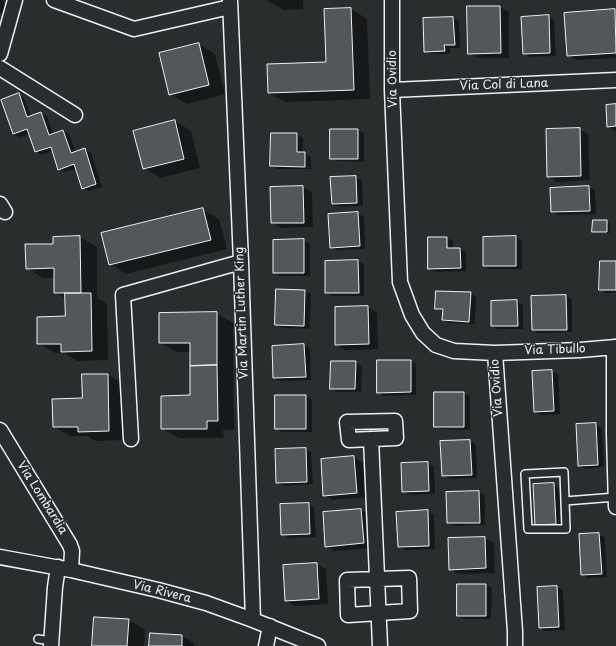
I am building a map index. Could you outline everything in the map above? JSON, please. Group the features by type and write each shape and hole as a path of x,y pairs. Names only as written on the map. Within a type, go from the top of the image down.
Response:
{"street":[{"path":"0,54 15,0"},
{"name":"Via Martin Luther King","path":"54,0 134,29 230,3 241,262 253,620"},
{"name":"Via Ovidio","path":"392,0 392,90 400,282 412,315 423,333 436,345 454,351 495,353 515,646"},
{"path":"0,68 75,115"},
{"name":"Via Col di Lana","path":"392,90 616,80"},
{"path":"131,439 123,294 241,262"},
{"path":"615,348 614,434 616,507"},
{"name":"Via Tibullo","path":"495,353 615,348"},
{"name":"Via Lombardia","path":"0,430 70,545 72,551 65,569 55,587 47,642"},
{"path":"371,439 380,646"},
{"name":"Via Rivera","path":"0,557 65,569 206,603 270,626 318,646"},
{"path":"409,578 410,611 378,614 348,615 347,580 409,578"},
{"path":"266,646 270,626"}],"lane":[{"path":"564,472 565,501 566,529 528,529 524,474 564,472"},
{"path":"565,501 616,497"}],"building":[{"path":"467,6 500,6 501,53 468,54"},
{"path":"351,8 354,90 268,93 267,64 326,62 324,9"},
{"path":"615,9 616,53 567,56 564,13"},
{"path":"549,15 550,53 523,54 521,17"},
{"path":"453,17 455,45 444,45 445,51 424,52 423,18"},
{"path":"199,43 209,85 169,95 159,53"},
{"path":"19,93 27,117 41,112 49,135 63,130 71,153 85,148 96,184 82,189 74,164 58,170 51,147 35,152 27,129 13,134 1,100"},
{"path":"616,104 616,126 607,127 606,105"},
{"path":"175,120 184,159 143,169 133,131"},
{"path":"580,128 581,176 547,177 546,129"},
{"path":"330,129 358,129 358,159 330,159"},
{"path":"271,133 297,133 297,152 305,152 305,167 270,166"},
{"path":"356,176 357,203 332,204 330,177"},
{"path":"303,186 304,223 271,223 270,187"},
{"path":"589,186 590,211 551,212 550,188"},
{"path":"203,208 211,240 109,265 101,233"},
{"path":"358,212 360,246 330,248 328,214"},
{"path":"593,220 607,220 607,232 592,232"},
{"path":"80,236 81,293 54,293 54,268 26,269 25,244 53,244 53,237"},
{"path":"516,236 516,266 483,266 483,237"},
{"path":"428,237 447,237 447,248 460,248 461,268 428,269"},
{"path":"304,239 304,273 273,273 273,240"},
{"path":"358,260 359,293 325,293 325,261"},
{"path":"600,261 616,261 616,290 599,290"},
{"path":"276,289 305,290 304,326 275,325"},
{"path":"436,291 471,292 469,322 442,320 443,309 435,309"},
{"path":"65,293 91,293 92,351 61,352 61,344 37,344 37,317 65,316"},
{"path":"566,295 567,330 532,330 531,296"},
{"path":"517,300 518,326 491,326 491,301"},
{"path":"368,306 369,344 335,345 335,307"},
{"path":"217,312 217,365 190,366 190,343 159,343 159,313"},
{"path":"304,344 306,377 273,378 272,346"},
{"path":"377,360 411,360 411,392 377,393"},
{"path":"331,361 356,361 355,389 330,389"},
{"path":"217,365 218,421 207,421 207,429 161,429 161,396 190,395 190,366"},
{"path":"552,370 554,411 534,412 532,371"},
{"path":"82,374 108,374 109,431 78,432 78,427 53,427 52,399 82,398"},
{"path":"434,392 464,392 464,427 434,427"},
{"path":"275,395 306,395 306,429 275,429"},
{"path":"596,423 598,465 578,466 576,424"},
{"path":"470,440 472,475 442,476 440,441"},
{"path":"306,448 307,482 276,483 275,449"},
{"path":"354,456 357,493 323,496 321,459"},
{"path":"428,462 429,491 402,492 401,463"},
{"path":"554,483 556,524 535,525 533,484"},
{"path":"479,491 480,523 447,523 446,492"},
{"path":"309,503 310,534 281,535 280,504"},
{"path":"361,509 364,543 325,547 323,512"},
{"path":"428,510 429,546 398,547 396,512"},
{"path":"599,533 602,574 581,575 579,534"},
{"path":"485,537 486,568 449,570 448,538"},
{"path":"317,563 319,599 285,601 283,565"},
{"path":"457,584 486,584 486,616 457,616"},
{"path":"557,586 559,627 539,628 537,587"},
{"path":"94,617 129,619 127,646 92,646"},
{"path":"150,633 182,635 182,646 149,646"}]}
